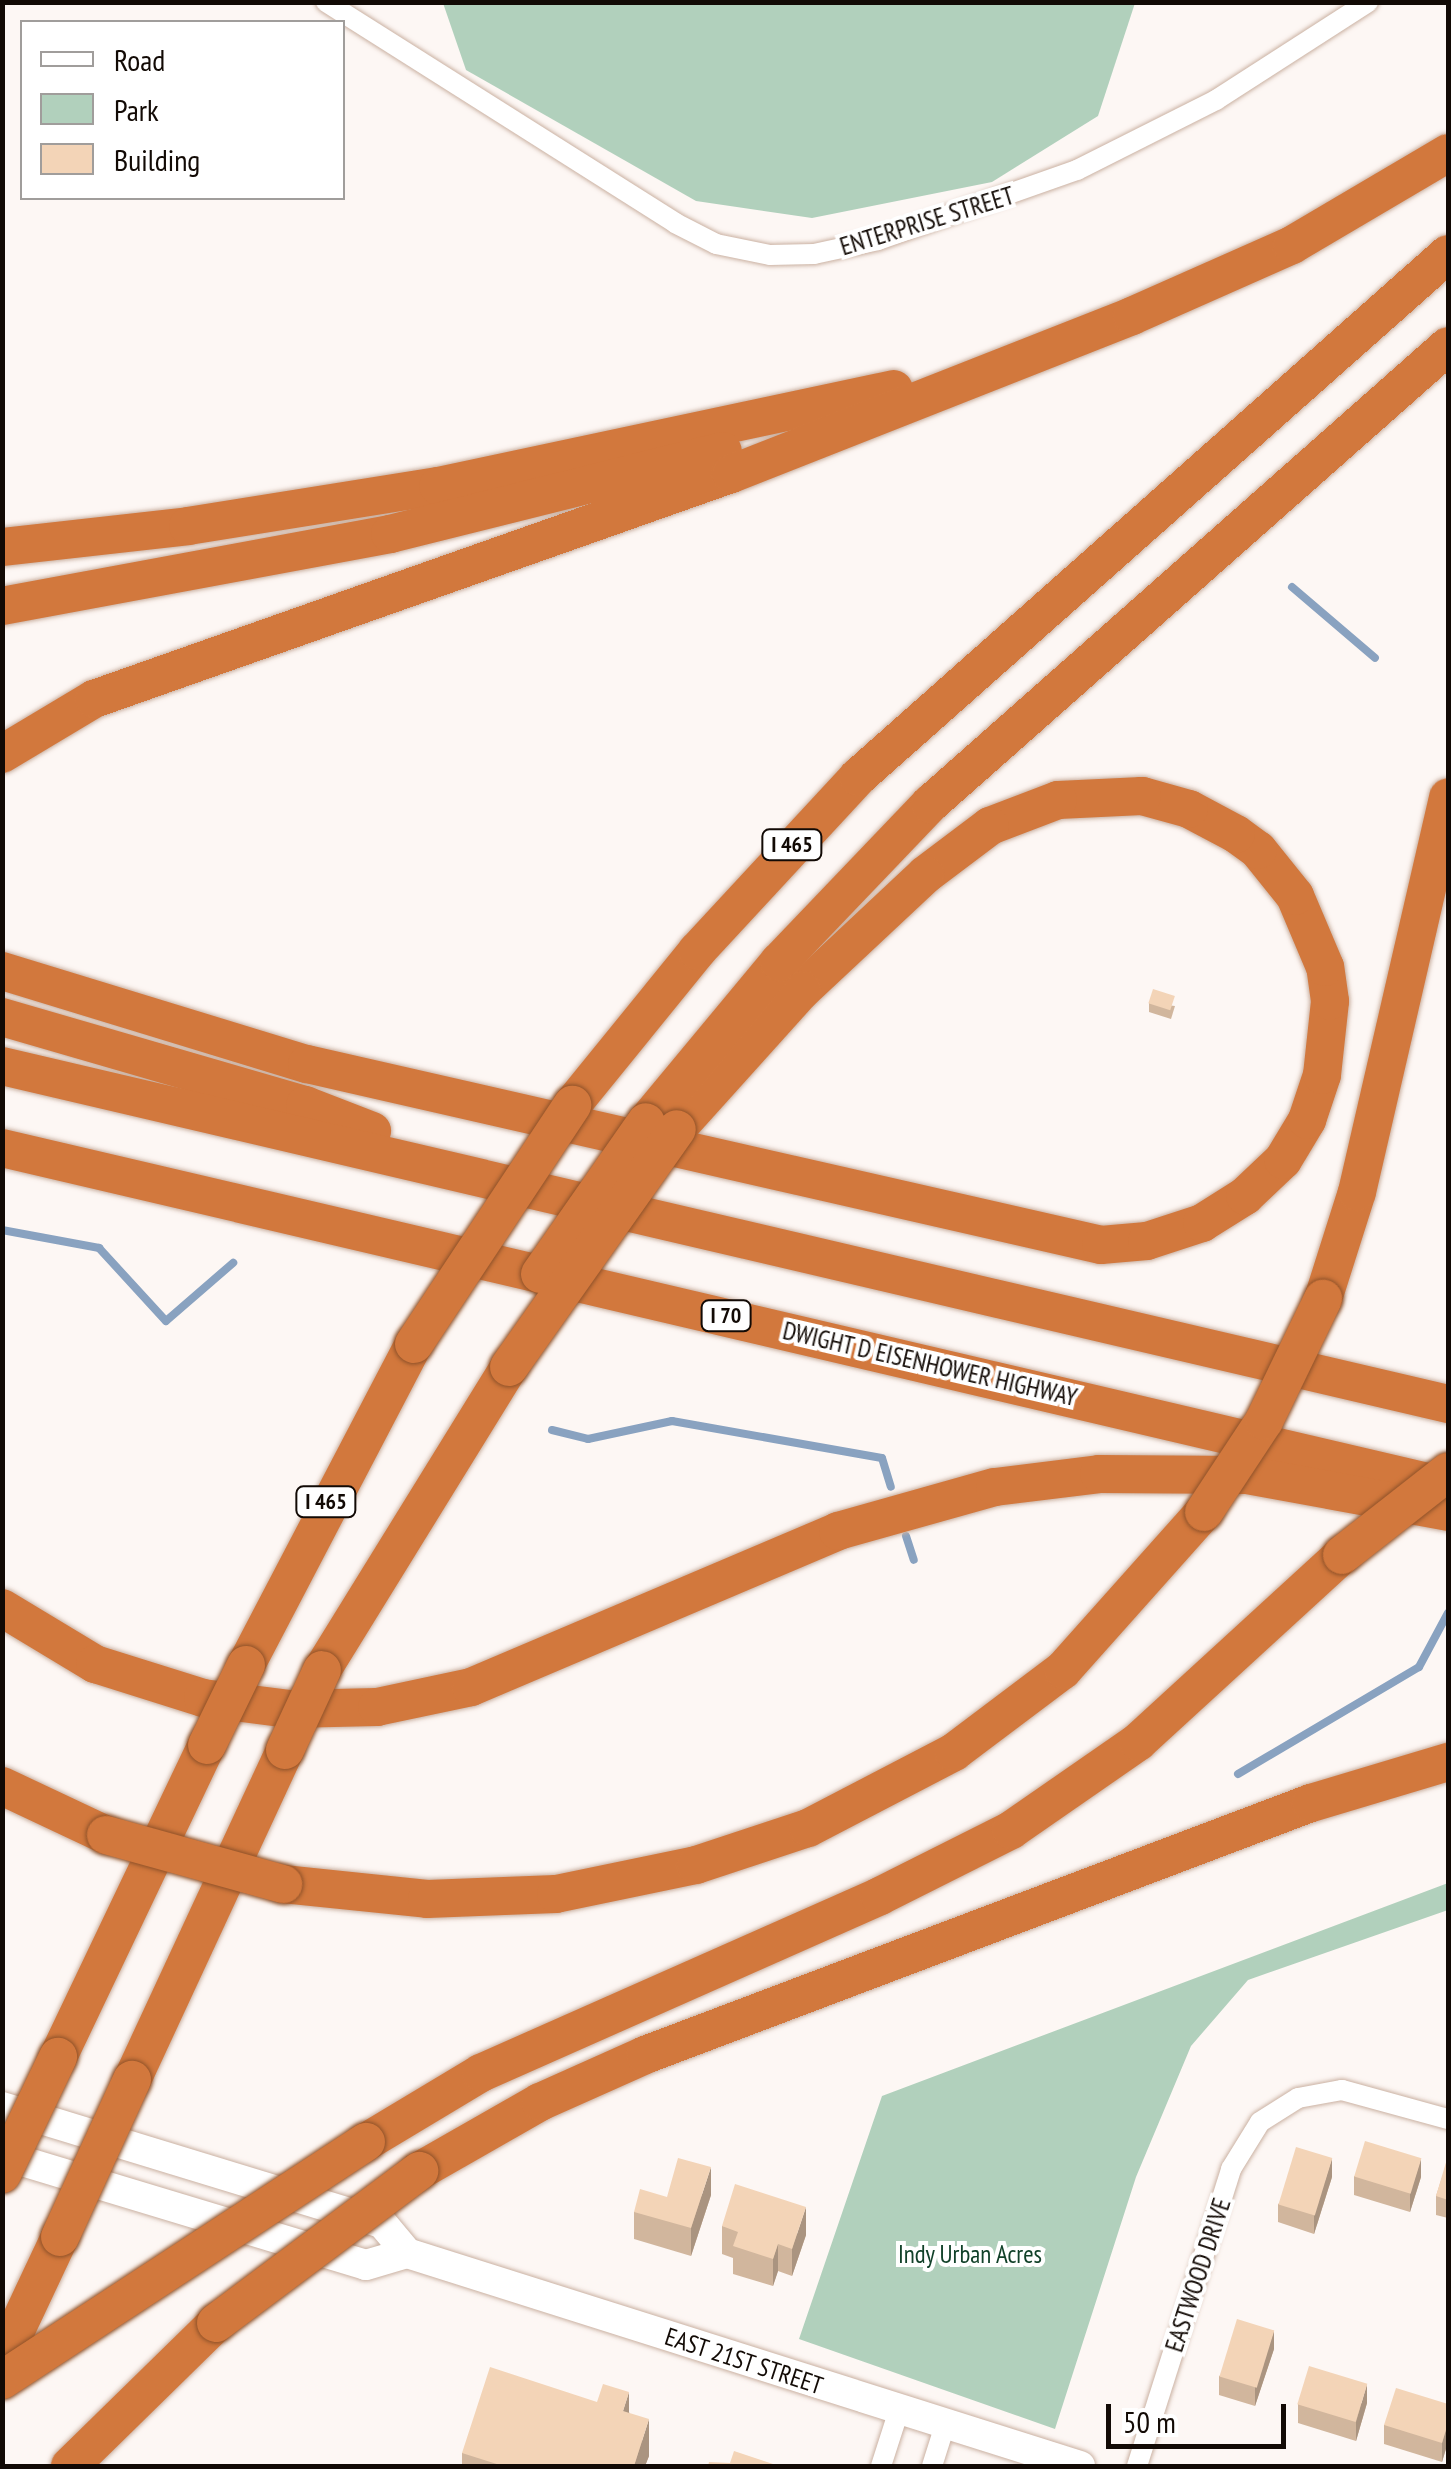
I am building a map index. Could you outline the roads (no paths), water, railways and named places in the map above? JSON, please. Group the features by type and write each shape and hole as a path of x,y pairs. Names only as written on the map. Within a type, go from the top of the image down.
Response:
{"highway":[{"path":"2,754 94,699 731,474 975,374 1132,316 1292,245 1448,153"},
{"name":"I 465","path":"2,2174 246,1665 414,1344 572,1105 697,951 858,777 1448,254"},
{"name":"I 465","path":"2,2360 402,1505 661,1126 818,917 942,793 1448,346"},
{"path":"2,547 403,492 975,374"},
{"path":"2,606 390,534 724,450 828,433"},
{"path":"2,971 307,1064 1102,1246 1147,1240 1202,1223 1236,1203 1283,1160 1322,1075 1330,1001 1325,966 1295,896 1258,850 1236,834 1189,809 1142,796 1058,800 990,826 925,875 661,1126"},
{"path":"2,1786 106,1836 283,1884 428,1900 556,1894 696,1865 808,1828 954,1752 1063,1670 1204,1512 1264,1421 1323,1299 1357,1192 1448,797"},
{"path":"2,1017 306,1104 485,1176"},
{"path":"2,1066 1448,1404"},
{"name":"DWIGHT D EISENHOWER HIGHWAY","path":"2,1148 1448,1487"},
{"path":"2,2380 366,2142 481,2072 880,1896 1011,1830 1138,1742 1342,1555 1448,1472"},
{"path":"2,1608 95,1664 203,1698 290,1709 377,1707 471,1687 838,1531 994,1487 1099,1474 1247,1476 1448,1512"},
{"path":"70,2466 216,2323 419,2171 510,2118 645,2054 1311,1803 1448,1762"}],"main road":[{"name":"EAST 21ST STREET","path":"2,2107 382,2223 408,2254"},
{"name":"EAST 21ST STREET","path":"2,2155 366,2265 408,2254 1080,2466"}],"street":[{"name":"ENTERPRISE STREET","path":"326,2 663,216 716,244 770,255 814,254 878,240 1077,170 1216,100 1368,2"},
{"name":"EASTWOOD DRIVE","path":"1136,2466 1235,2159 1260,2122 1288,2102 1353,2090 1448,2119"},
{"path":"881,2466 899,2410"},
{"path":"932,2466 946,2425"}],"waterway":[{"path":"1292,587 1375,658"},
{"path":"2,1230 99,1248 166,1321 233,1263"},
{"path":"552,1430 588,1439 672,1421 882,1458 891,1487"},
{"path":"906,1536 914,1560"},
{"path":"1238,1774 1419,1667 1448,1613"}],"park label":[{"name":"Indy Urban Acres","path":"970,2254"}]}
